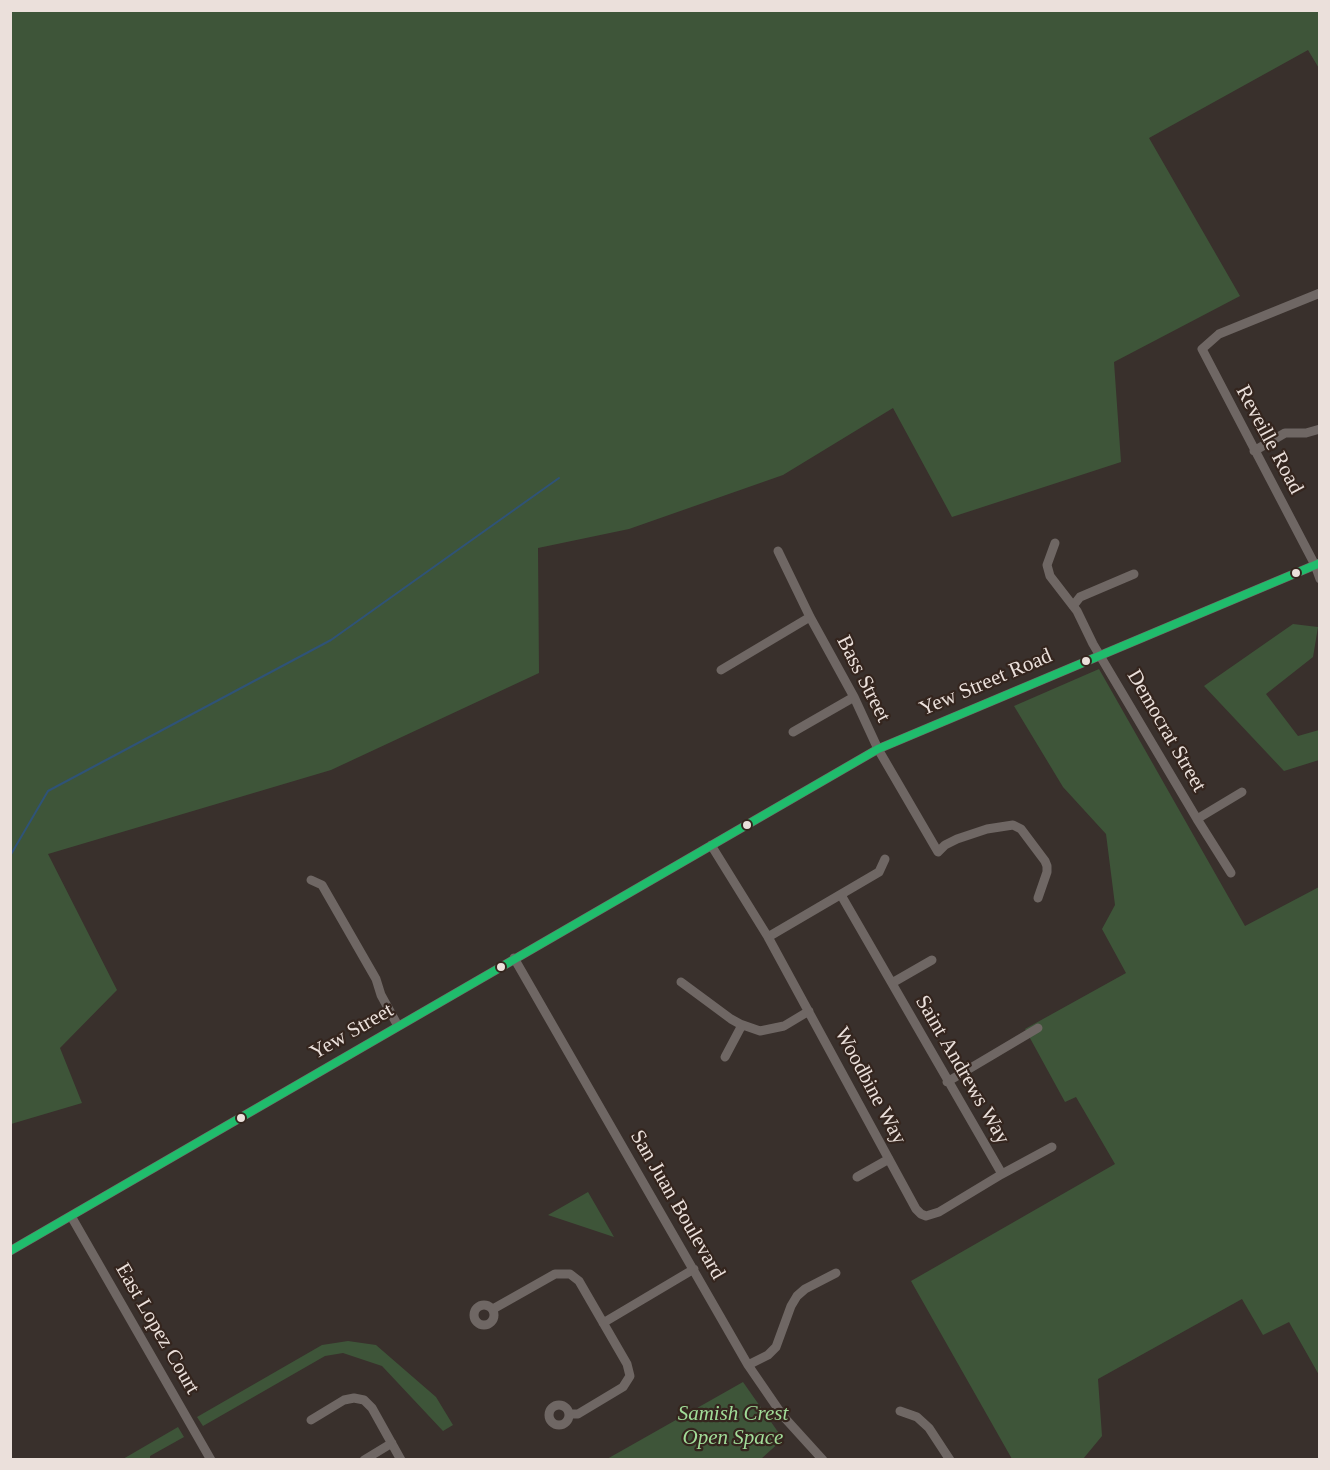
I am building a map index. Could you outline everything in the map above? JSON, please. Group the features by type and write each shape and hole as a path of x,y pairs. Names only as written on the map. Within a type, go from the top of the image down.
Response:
{"street":[{"name":"Reveille Road","path":"1320,293 1220,333 1202,349 1254,451 1317,564 1320,579"},
{"path":"1254,451 1285,433 1306,433 1320,429"},
{"name":"Democrat Street","path":"1055,543 1047,565 1050,576 1073,606 1231,873"},
{"name":"Bass Street","path":"778,551 810,617 854,697 878,749 938,852 945,845 957,839 987,829 1012,825 1021,829 1047,866 1038,898"},
{"name":"Yew Street Road","path":"711,845 878,749 1317,564"},
{"path":"1073,606 1080,597 1134,574"},
{"path":"721,670 810,617"},
{"path":"793,732 854,697"},
{"path":"1197,819 1242,792"},
{"name":"Woodbine Way","path":"711,845 768,938 916,1209 926,1216 939,1212 1052,1147"},
{"name":"Yew Street","path":"10,1251 711,845"},
{"path":"768,938 879,872 885,859"},
{"path":"311,880 322,885 376,979 381,995 398,1026"},
{"name":"Saint Andrews Way","path":"841,896 1002,1174"},
{"name":"San Juan Boulevard","path":"514,958 747,1365 783,1416 823,1460"},
{"name":"Saint Andrews Way","path":"892,983 932,960"},
{"path":"681,982 742,1025 760,1030 784,1026 809,1011"},
{"path":"725,1057 742,1025"},
{"path":"947,1082 1038,1028"},
{"path":"857,1177 889,1159"},
{"name":"East Lopez Court","path":"71,1215 211,1460"},
{"path":"603,1323 694,1269"},
{"path":"493,1310 555,1274 566,1272 575,1276 579,1281 627,1364 630,1376 623,1387 578,1413 569,1414"},
{"path":"747,1365 768,1355 776,1347 797,1296 805,1289 836,1273"},
{"path":"311,1420 344,1400 354,1398 364,1401 372,1408 401,1460"},
{"path":"900,1411 916,1418 929,1428 950,1460"},
{"path":"364,1460 392,1443"}],"green space":[{"path":"11,10 1319,10 1320,70 1308,50 1149,138 1240,296 1114,362 1121,462 952,517 893,408 783,475 629,529 538,548 539,673 331,770 48,854 117,990 60,1048 82,1103 11,1124"},
{"path":"1293,624 1318,627 1313,657 1266,694 1298,736 1319,730 1319,760 1284,771 1204,686"},
{"path":"1099,669 1245,926 1319,887 1319,1375 1289,1322 1263,1335 1242,1299 1098,1379 1102,1436 1083,1459 1012,1459 911,1281 1115,1164 1076,1097 1065,1102 1025,1029 1126,973 1102,929 1115,905 1106,834 1063,787 1014,706"},
{"path":"588,1192 614,1237 548,1215"},
{"path":"348,1341 376,1345 436,1397 453,1425 443,1431 382,1366 343,1353 325,1356 203,1426 197,1417 322,1345"},
{"name":"Samish Crest Open Space","path":"743,1382 783,1439 761,1459 607,1459"},
{"path":"178,1427 184,1437 150,1456 150,1459 123,1459"}],"waterway":[{"path":"10,856 48,791 331,640 559,478"}],"transit line":[{"path":"10,1251 878,749 1320,563"}]}
